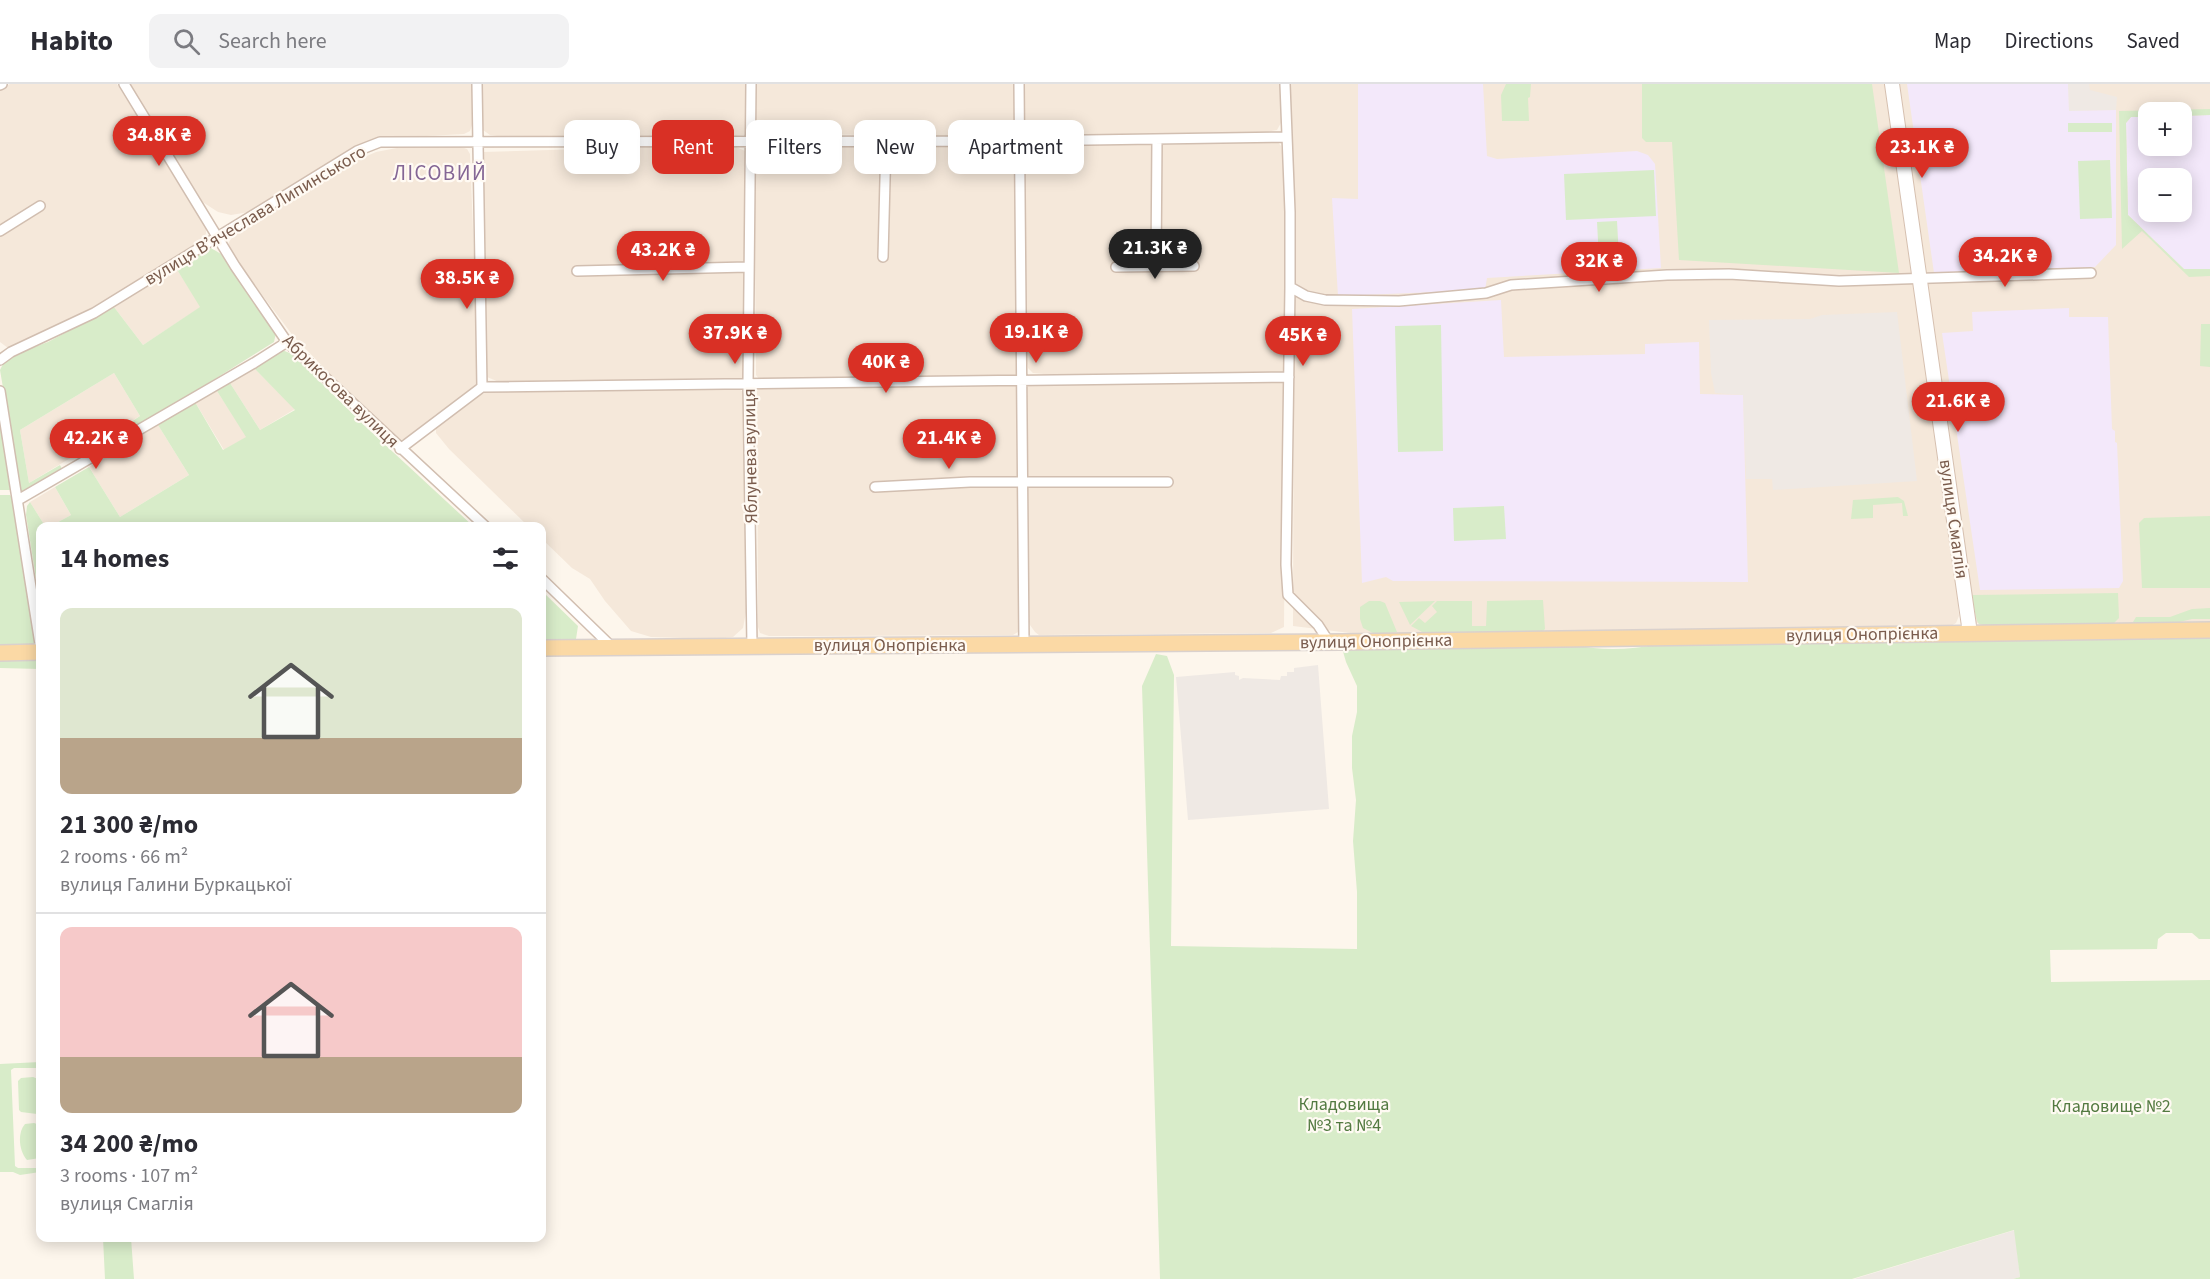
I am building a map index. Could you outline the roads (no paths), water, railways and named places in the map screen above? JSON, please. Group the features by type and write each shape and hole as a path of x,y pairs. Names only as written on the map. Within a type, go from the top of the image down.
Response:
{"main road":[{"name":"вулиця Онопрієнка","path":"546,648 1329,642 2210,630"},
{"path":"0,653 36,652"}],"street":[{"name":"Абрикосова вулиця","path":"124,84 236,266 287,342 480,522"},
{"path":"477,84 482,387"},
{"name":"Яблунева вулиця","path":"750,120 751,84"},
{"path":"1019,84 1020,120"},
{"path":"1285,84 1285,137 1290,212 1286,565 1288,595 1318,625 1329,642"},
{"name":"вулиця Смаглія","path":"1892,84 1970,633"},
{"name":"вулиця Вʼячеслава Липинського","path":"1084,141 1285,137"},
{"name":"вулиця Вʼячеслава Липинського","path":"0,360 11,352 94,313 357,151 380,142 746,140"},
{"path":"1155,266 1157,140"},
{"name":"Яблунева вулиця","path":"749,174 748,383 752,646"},
{"path":"883,257 885,174"},
{"path":"1020,174 1023,644"},
{"path":"0,231 40,206"},
{"path":"1116,267 1194,266"},
{"path":"577,271 748,267"},
{"path":"1290,287 1298,293 1325,300 1399,301 1486,293 1511,285 1666,275 1729,274 1839,281 2091,273"},
{"path":"18,500 287,342"},
{"path":"400,449 482,387 1289,377"},
{"path":"0,391 36,618"},
{"path":"875,487 961,482 1168,482"},
{"path":"546,583 613,648"}],"district":[{"name":"ЛІСОВИЙ","path":"440,173"}],"park label":[{"name":"Кладовище №2","path":"2111,1106"},
{"name":"Кладовища №3 та №4","path":"1344,1114"}]}
